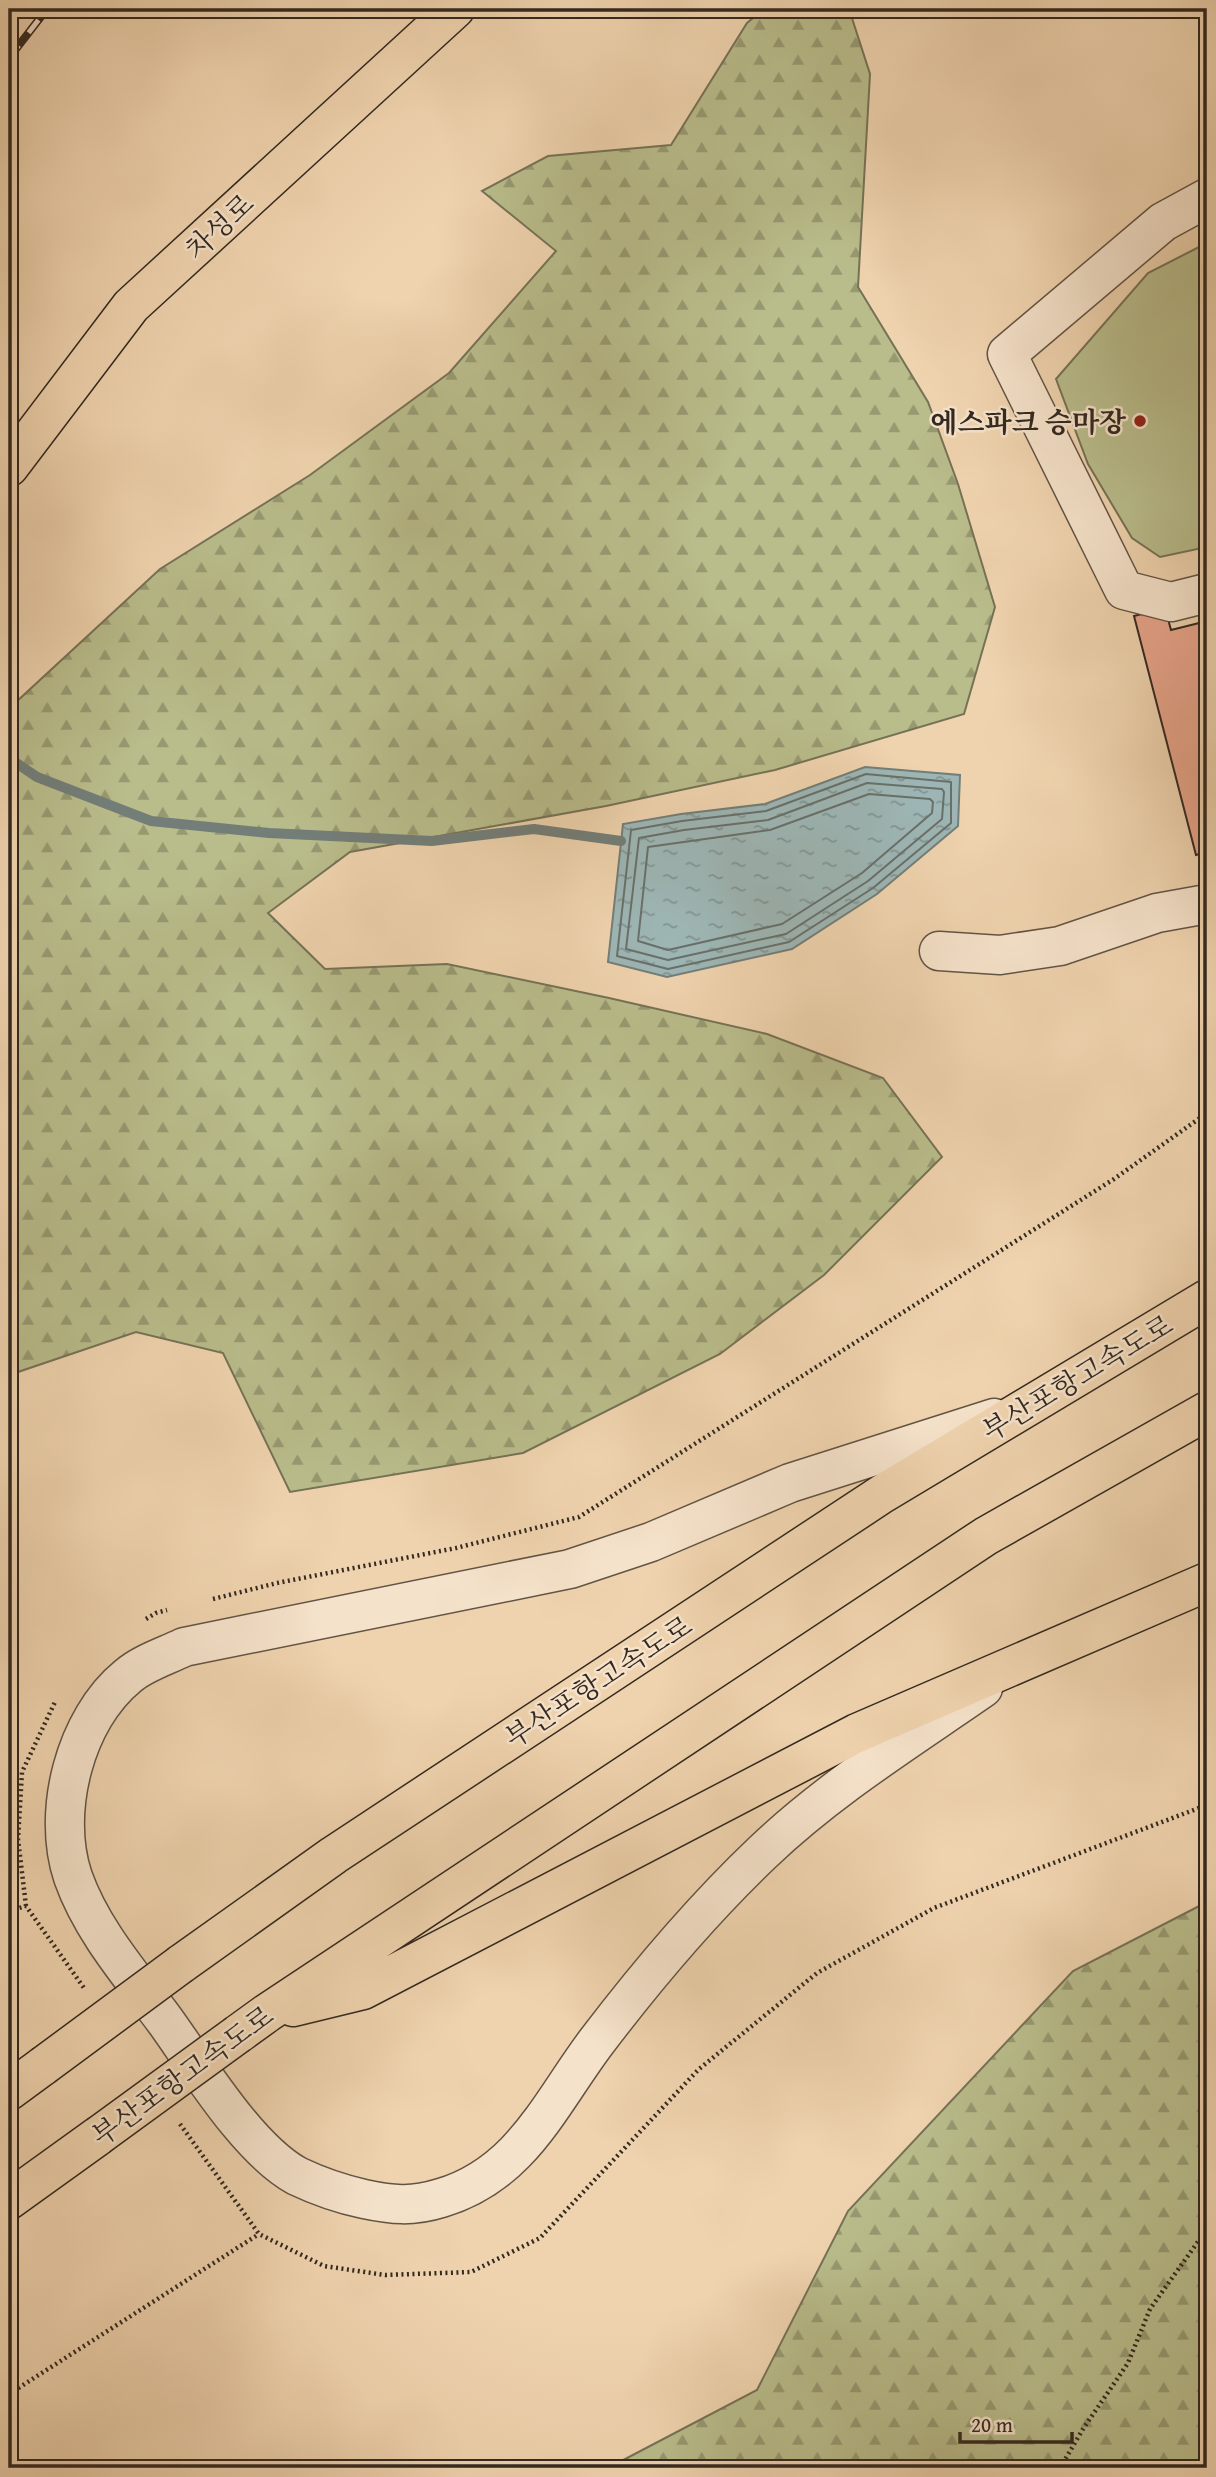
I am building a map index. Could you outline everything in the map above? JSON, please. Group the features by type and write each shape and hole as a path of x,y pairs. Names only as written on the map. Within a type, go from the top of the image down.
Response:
{"main road":[{"name":"차성로","path":"9,467 131,306 455,9"},
{"name":"부산포항고속도로","path":"9,2091 334,1854 882,1494 1207,1299"},
{"name":"부산포항고속도로","path":"9,2200 252,2024 986,1536 1207,1411"},
{"path":"252,2024 363,1990 857,1733 1207,1583"}],"lane":[{"path":"1207,198 1163,222 1007,354 1124,590 1171,602 1207,593"},
{"path":"939,951 1000,955 1060,946 1157,913 1207,904"},
{"path":"1016,1665 830,1796 766,1850 677,1942 595,2043 528,2140 487,2179 441,2199 399,2207 345,2195 295,2175 252,2139 99,1930 72,1875 64,1820 74,1760 96,1712 129,1674 184,1647 570,1569 651,1542 790,1483 1027,1408"}],"path":[{"path":"209,1600 277,1583 456,1548 579,1517 1114,1179 1207,1113"},
{"path":"144,1620 169,1609"},
{"path":"26,1906 18,1839 22,1772 51,1707 59,1698"},
{"path":"1060,2468 1128,2362 1150,2309 1207,2229"},
{"path":"9,2394 258,2234"}],"green space":[{"path":"764,9 849,9 870,74 858,287 928,402 958,484 995,607 964,714 775,770 606,806 350,852 268,913 325,969 447,964 767,1034 883,1078 942,1157 824,1275 720,1354 523,1453 290,1492 223,1353 136,1332 9,1375 9,713 14,704 160,569 310,475 449,373 556,251 482,191 548,156 671,145 747,23"},
{"name":"에스파크 승마장","path":"1207,243 1207,547 1160,557 1132,538 1088,464 1056,379 1148,273"},
{"path":"1207,1902 1207,2468 608,2468 757,2390 848,2211 1073,1971"}],"water":[{"path":"865,767 960,775 958,826 877,894 792,949 667,977 608,962 623,824 765,804"}],"building":[{"path":"1165,608 1171,630 1207,621 1207,852 1196,855 1134,616"}],"waterway":[{"path":"9,758 37,777 151,821 269,833 432,841 534,829 621,841"}],"railway":[{"path":"9,58 47,9"}],"place":[{"name":"에스파크 승마장","path":"1140,421"}]}
